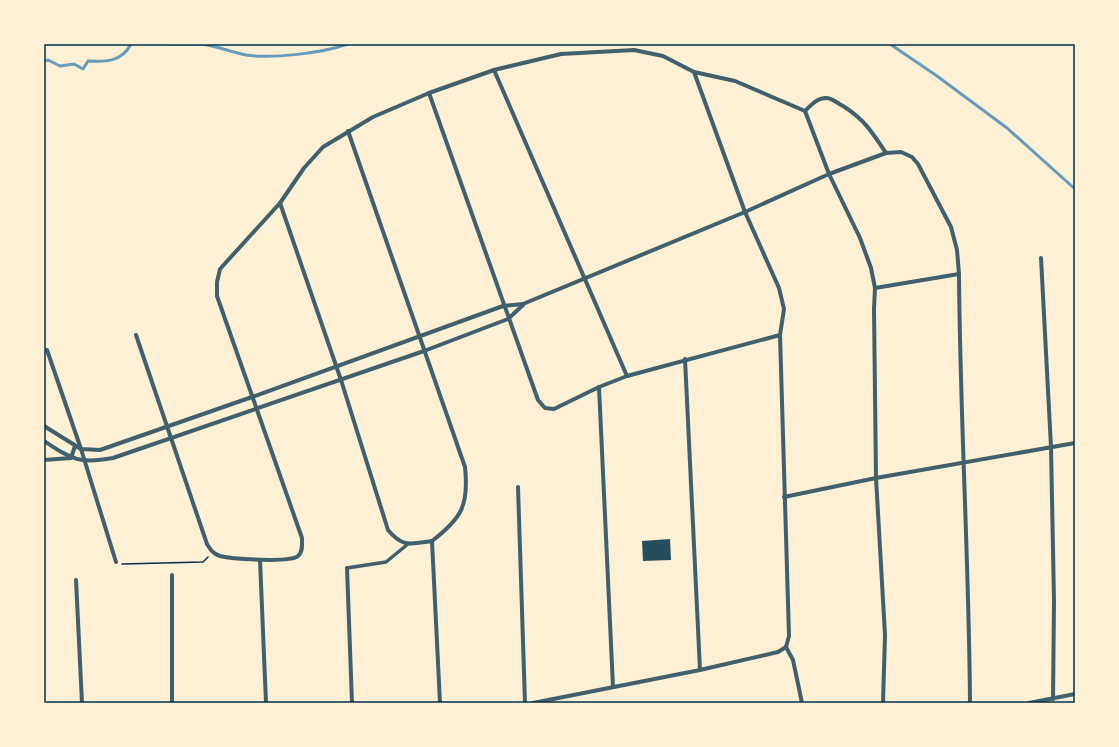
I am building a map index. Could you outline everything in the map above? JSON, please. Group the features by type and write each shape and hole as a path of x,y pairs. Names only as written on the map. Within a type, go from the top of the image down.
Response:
{"street":[{"path":"136,335 206,544 213,552 220,556 260,560 293,559 298,556 301,551 302,538 217,296 217,282 220,269 280,203 304,168 323,147 373,117 429,93 494,70 561,54 634,50 663,56 694,72 735,81 805,110 829,174 860,238 871,268 875,288 876,478 885,634 883,703"},
{"path":"494,70 627,376"},
{"path":"533,703 700,670 778,652 786,646 789,636 780,335 784,309 779,288 745,212 694,72"},
{"path":"429,93 503,306 538,400 545,408 554,409 599,387 627,376 685,359 780,335"},
{"path":"805,110 815,101 825,98 833,100 856,114 867,125 886,153"},
{"path":"280,203 341,380 388,530 397,540 408,544 432,541 448,529 461,512 467,489 465,467 348,131"},
{"path":"44,426 81,449 100,450 252,397 503,306 523,304 745,212 829,174 886,153 901,152 912,157 918,164 951,227 957,250 959,274 963,463 970,617 970,703"},
{"path":"1041,258 1051,447 1054,601 1053,698"},
{"path":"875,288 959,274"},
{"path":"44,441 71,458 84,462 114,458 424,351 508,319 523,304"},
{"path":"47,350 81,449 116,562"},
{"path":"685,359 700,670"},
{"path":"599,387 613,687"},
{"path":"784,497 876,478 1075,443"},
{"path":"71,458 75,446"},
{"path":"44,460 71,458"},
{"path":"518,487 525,703"},
{"path":"432,541 440,703"},
{"path":"352,703 347,568 386,562 408,544"},
{"path":"260,560 266,703"},
{"path":"172,575 172,703"},
{"path":"76,580 82,703"},
{"path":"786,646 793,660 802,703"},
{"path":"1029,703 1075,694"}],"path":[{"path":"116,562 203,562 213,552"}],"building":[{"path":"670,539 671,560 643,561 642,541"}],"waterway":[{"path":"44,61 48,60 60,66 74,64 83,69 88,61 107,61 118,58 131,44"},
{"path":"171,44 200,44"},
{"path":"201,44 246,55 257,56 283,56 325,50 348,44"},
{"path":"890,44 937,76 1007,128 1075,189"}]}
